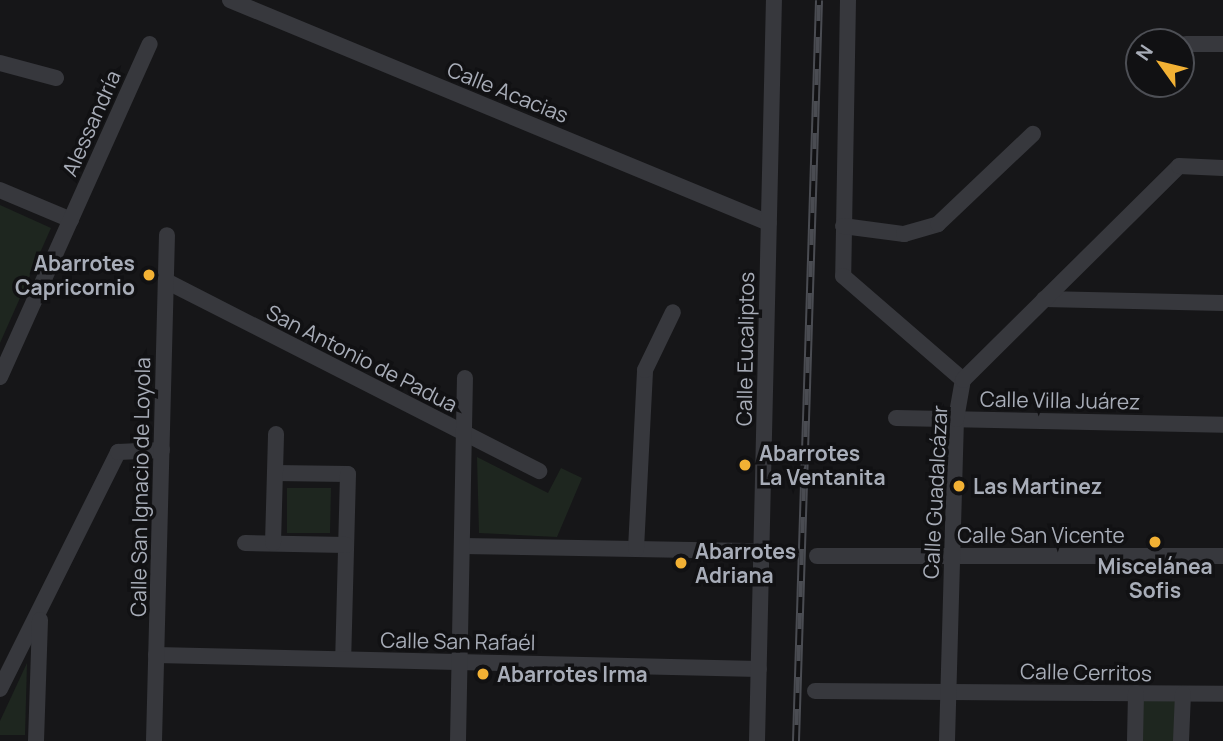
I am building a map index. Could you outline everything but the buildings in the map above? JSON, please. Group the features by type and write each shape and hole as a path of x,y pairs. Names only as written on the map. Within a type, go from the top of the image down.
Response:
{"street":[{"name":"Calle Acacias","path":"230,0 769,223"},
{"name":"Calle Eucaliptos","path":"757,741 774,0"},
{"path":"848,0 843,276 963,380"},
{"name":"Alessandría","path":"0,377 150,44"},
{"path":"1195,44 1223,44"},
{"path":"0,63 56,78"},
{"path":"844,226 904,234 938,224 1032,134"},
{"name":"Calle Guadalcázar","path":"947,741 956,419 963,380 1179,166 1223,168"},
{"path":"0,190 71,220"},
{"name":"Calle San Ignacio de Loyola","path":"154,741 167,235"},
{"name":"San Antonio de Padua","path":"166,281 539,471"},
{"path":"1044,299 1223,303"},
{"path":"636,549 645,370 673,312"},
{"path":"457,741 465,379"},
{"name":"Calle Villa Juárez","path":"896,418 1223,425"},
{"path":"273,544 276,434"},
{"path":"0,689 40,617 118,452 162,450"},
{"path":"275,472 348,474 343,659"},
{"path":"245,543 346,545"},
{"path":"462,546 762,551"},
{"name":"Calle San Vicente","path":"817,556 1223,556"},
{"path":"36,741 40,617"},
{"name":"Calle San Rafaél","path":"156,655 759,669"},
{"name":"Calle Cerritos","path":"815,691 1223,694"},
{"path":"1135,741 1136,693"},
{"path":"1181,741 1183,694"}],"shaded area":[{"path":"0,205 51,228 0,343"},
{"path":"477,457 548,493 561,468 582,478 557,537 479,533"},
{"path":"287,488 331,488 330,533 287,533"},
{"path":"27,663 25,735 0,735 0,721"},
{"path":"1139,698 1179,699 1177,741 1138,741"}],"railway":[{"path":"796,741 819,0"}],"place":[{"name":"Abarrotes Capricornio","path":"149,275"},
{"name":"Abarrotes La Ventanita","path":"745,465"},
{"name":"Las Martinez","path":"959,486"},
{"name":"Miscelánea Sofis","path":"1155,542"},
{"name":"Abarrotes Adriana","path":"681,563"},
{"name":"Abarrotes Irma","path":"483,674"}]}
